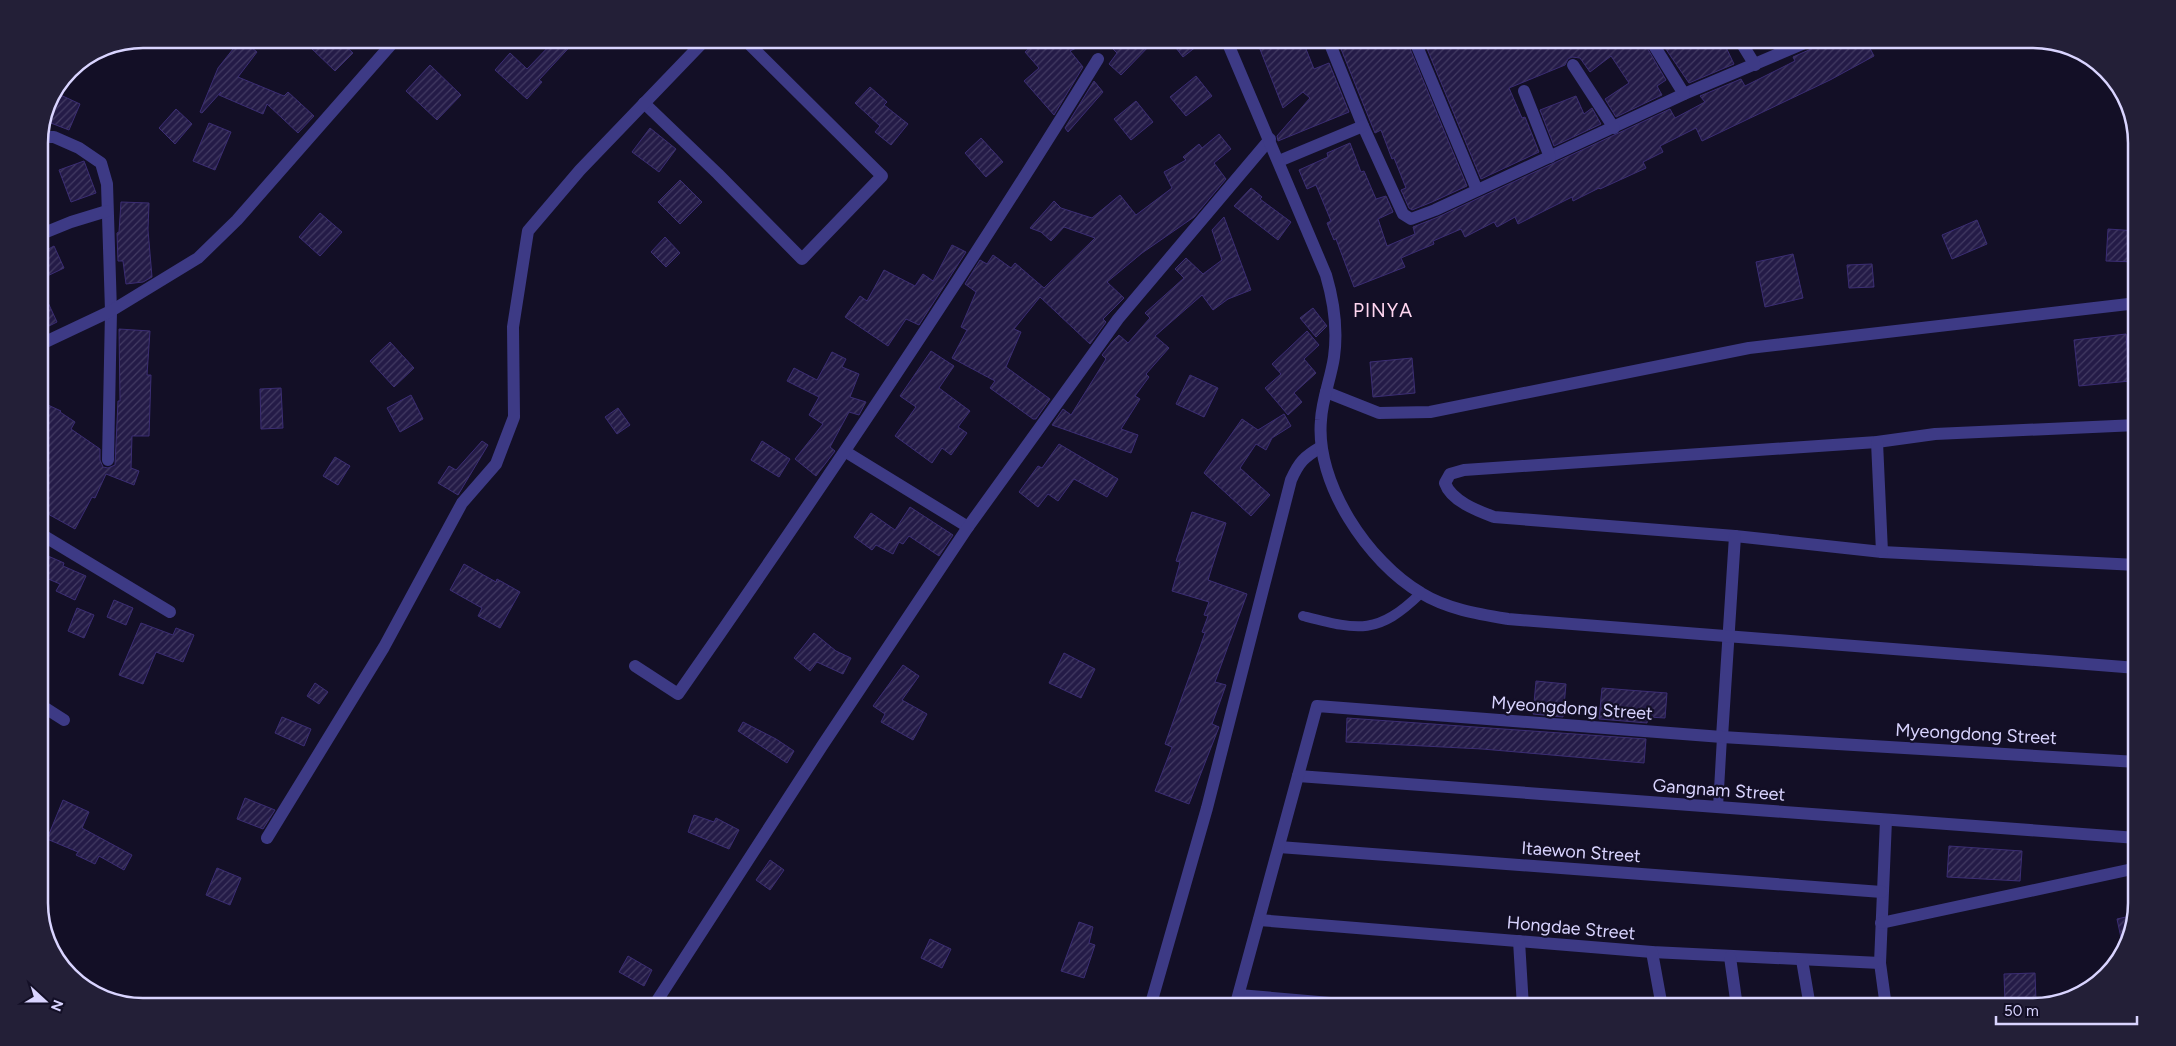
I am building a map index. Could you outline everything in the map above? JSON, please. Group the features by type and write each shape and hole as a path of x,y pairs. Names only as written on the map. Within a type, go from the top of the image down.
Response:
{"street":[{"path":"48,341 111,312 198,258 237,220 388,48"},
{"path":"267,838 384,648 462,503 496,464 514,417 513,328 528,231 580,170 697,48"},
{"path":"644,104 718,174 802,259 882,176 753,48"},
{"path":"1230,48 1326,275 1335,305 1336,333 1334,357 1320,420 1320,447 1331,483 1358,534 1388,568 1421,594 1460,610 1508,619 2128,667"},
{"path":"1332,48 1362,126 1403,214 1408,218 1417,218 1684,94 1794,48"},
{"path":"1418,48 1477,190"},
{"path":"1656,48 1684,94"},
{"path":"1745,48 1755,65"},
{"path":"635,666 678,694 846,452 964,273 1098,60"},
{"path":"1574,65 1614,128"},
{"path":"1524,91 1550,157"},
{"path":"1279,161 1362,126"},
{"path":"48,137 54,137 78,148 101,163 107,184 111,312 108,460"},
{"path":"659,998 822,746 968,528 1118,319 1270,139"},
{"path":"48,232 71,222 107,211"},
{"path":"1326,392 1379,413 1430,412 1749,348 2128,303"},
{"path":"2128,425 1935,434 1877,442 1464,470 1450,474 1445,483 1447,488 1466,505 1494,517 1735,536 1882,552 2128,565"},
{"path":"1877,442 1882,552"},
{"path":"1153,998 1208,808 1291,480 1298,464 1307,455 1320,447"},
{"path":"846,452 968,528"},
{"path":"1722,737 1727,636 1735,536"},
{"path":"48,539 170,612"},
{"name":"Myeongdong Street","path":"1238,998 1317,706 1722,737 2128,761"},
{"path":"48,710 64,720"},
{"name":"Gangnam Street","path":"1298,776 2128,837"},
{"path":"1885,998 1880,963 1886,820"},
{"name":"Itaewon Street","path":"1279,847 1882,892"},
{"path":"1881,923 2128,870"},
{"name":"Hongdae Street","path":"1259,920 1652,952 1880,963"},
{"path":"1519,941 1522,998"},
{"path":"1652,952 1660,998"},
{"path":"1730,957 1736,998"},
{"path":"1802,960 1808,998"}],"lane":[{"path":"1303,616 1343,626 1368,626 1385,622 1402,612 1421,594"},
{"path":"1718,807 1722,737"}],"building":[{"path":"234,48 252,48 257,52 238,77 284,96 288,92 314,116 298,133 267,104 263,114 219,95 221,92 202,113 200,112 218,68"},
{"path":"311,48 348,48 353,53 335,71"},
{"path":"547,48 569,48 539,80 542,82 527,99 495,70 510,53 527,69"},
{"path":"1030,48 1076,48 1070,51 1083,67 1054,115 1024,81 1039,68 1025,52"},
{"path":"1112,48 1147,48 1121,75 1109,64 1117,53"},
{"path":"1176,48 1194,48 1183,57"},
{"path":"1260,48 1306,48 1314,69 1329,63 1349,112 1278,141 1277,136 1310,98 1303,92 1283,108"},
{"path":"1341,48 1410,48 1467,186 1412,210 1409,208 1401,190 1406,188 1381,130 1375,133"},
{"path":"1427,48 1647,48 1666,80 1657,86 1662,95 1616,117 1605,99 1629,83 1611,56 1590,72 1580,58 1572,57 1568,59 1565,65 1509,88 1522,118 1525,117 1539,152 1481,179"},
{"path":"1665,48 1726,48 1734,64 1689,83"},
{"path":"1813,48 1870,48 1874,56 1830,80 1702,141 1696,128 1660,146 1663,152 1643,162 1646,168 1573,201 1572,197 1518,224 1515,217 1497,227 1494,222 1465,237 1461,229 1433,241 1434,244 1401,258 1405,267 1354,287 1336,239 1334,240 1327,223 1331,221 1316,185 1307,189 1299,170 1328,157 1327,153 1350,143 1361,172 1364,171 1376,199 1386,196 1393,212 1378,219 1387,246 1415,234 1413,227 1670,109 1675,118 1705,102 1700,96 1741,79 1745,86 1795,61 1793,57"},
{"path":"430,65 461,95 437,120 406,91"},
{"path":"1196,76 1212,96 1186,116 1170,97"},
{"path":"1094,81 1103,92 1068,132 1065,128"},
{"path":"870,87 887,102 884,105 908,124 891,145 875,132 880,126 855,103"},
{"path":"60,95 80,104 69,130 50,123"},
{"path":"1576,96 1584,114 1592,108 1601,124 1554,146 1540,110"},
{"path":"1136,101 1153,122 1131,140 1114,119"},
{"path":"176,109 192,124 175,144 159,128"},
{"path":"209,123 231,132 215,170 193,161"},
{"path":"650,128 676,149 659,172 632,152"},
{"path":"1219,134 1231,149 1214,163 1226,179 1194,217 1142,253 1107,282 1124,298 1103,319 1106,322 1090,344 1040,297 1014,329 1021,332 1006,367 1050,399 1036,419 1033,419 990,388 995,381 952,358 967,330 961,327 976,292 965,284 980,260 987,264 993,255 1011,268 1015,263 1044,288 1095,238 1064,227 1051,241 1041,232 1030,228 1054,201 1061,208 1092,218 1120,195 1136,215 1172,188 1164,172 1186,160 1183,157 1199,144 1202,148"},
{"path":"981,138 1003,162 986,177 965,153"},
{"path":"84,161 96,193 71,202 59,170"},
{"path":"680,180 702,202 680,224 658,202"},
{"path":"1251,188 1262,197 1260,199 1291,222 1278,240 1234,206"},
{"path":"121,202 149,203 148,230 152,277 143,282 126,284 123,261 118,261 117,233 119,232"},
{"path":"320,213 342,232 320,256 299,237"},
{"path":"1224,217 1251,290 1228,299 1213,310 1202,295 1155,336 1169,348 1146,374 1149,377 1135,396 1140,399 1121,429 1138,435 1131,453 1052,425 1063,409 1071,415 1106,359 1102,355 1112,342 1119,335 1128,343 1150,318 1145,313 1184,278 1175,269 1186,258 1203,274 1222,260 1212,230"},
{"path":"1977,220 1987,244 1952,259 1942,235"},
{"path":"2108,229 2128,230 2128,262 2106,261"},
{"path":"665,237 680,253 666,267 651,252"},
{"path":"952,245 966,252 919,325 906,319 888,346 845,317 860,296 867,301 884,270 915,286 923,274 933,281"},
{"path":"54,246 64,268 48,276 48,249"},
{"path":"1793,254 1803,298 1765,307 1756,262"},
{"path":"1872,264 1874,287 1849,288 1847,265"},
{"path":"48,302 57,322 48,326"},
{"path":"1313,308 1327,326 1316,337 1300,318"},
{"path":"119,329 150,331 147,375 151,375 149,436 132,436 131,468 139,471 134,485 106,474 95,498 92,497 75,529 48,514 48,405 61,411 75,422 71,429 100,449 100,460 103,467 108,468 115,465 118,401 120,401"},
{"path":"1307,331 1319,345 1304,359 1316,373 1294,393 1302,402 1288,415 1265,388 1281,374 1272,364"},
{"path":"2126,334 2128,381 2079,386 2074,340"},
{"path":"390,342 414,368 394,387 370,361"},
{"path":"931,351 954,366 939,388 970,411 958,427 967,433 951,455 942,448 932,463 895,436 916,407 900,396"},
{"path":"832,352 846,359 842,367 859,374 850,397 866,402 859,415 849,412 830,447 835,451 816,476 795,459 823,424 809,415 819,397 787,381 794,368 817,380"},
{"path":"1412,358 1415,393 1373,397 1370,362"},
{"path":"1190,375 1218,388 1204,417 1176,404"},
{"path":"281,388 283,428 261,429 260,389"},
{"path":"411,395 423,419 400,432 387,408"},
{"path":"618,408 630,425 617,434 605,417"},
{"path":"1284,414 1291,426 1272,438 1266,450 1256,444 1240,468 1270,495 1251,516 1204,473 1242,419 1258,430"},
{"path":"482,441 488,445 458,495 438,483 449,466 456,470"},
{"path":"762,441 790,459 779,477 751,460"},
{"path":"1059,444 1118,479 1107,497 1074,479 1058,501 1048,494 1038,507 1019,492 1038,466 1042,468"},
{"path":"335,457 350,466 338,485 323,476"},
{"path":"910,507 953,535 939,556 909,536 903,544 899,542 893,554 876,545 872,550 854,537 871,513 895,530"},
{"path":"1192,512 1226,523 1208,580 1247,594 1215,682 1226,685 1212,724 1219,727 1189,804 1155,791 1172,747 1165,744 1205,633 1202,632 1208,616 1204,615 1209,602 1172,591 1180,562 1176,561"},
{"path":"48,556 64,563 63,566 86,576 75,600 56,591 60,584 48,579"},
{"path":"464,564 496,582 497,579 520,592 500,628 478,616 482,608 450,590"},
{"path":"114,600 133,608 126,625 107,617"},
{"path":"77,608 94,615 84,638 68,631"},
{"path":"141,623 173,635 176,628 194,635 183,662 156,652 143,684 119,675"},
{"path":"814,633 836,651 851,658 843,674 817,662 810,671 794,658"},
{"path":"1064,653 1095,669 1081,698 1049,683"},
{"path":"903,665 919,676 902,700 927,714 913,740 881,722 885,714 873,706"},
{"path":"1536,681 1566,684 1563,717 1533,714"},
{"path":"315,683 328,692 319,704 307,696"},
{"path":"1602,688 1667,693 1665,718 1648,717 1647,723 1599,719"},
{"path":"282,717 311,729 304,746 275,733"},
{"path":"1347,718 1646,739 1644,763 1482,749 1346,742"},
{"path":"743,722 776,739 794,751 787,763 738,731"},
{"path":"245,798 275,810 263,829 237,819"},
{"path":"63,800 89,812 82,828 132,855 124,870 99,856 95,864 76,855 78,852 48,839"},
{"path":"694,815 714,822 716,818 739,830 729,849 688,832"},
{"path":"1949,846 2022,851 2020,881 1947,877"},
{"path":"770,860 784,870 770,890 756,880"},
{"path":"217,868 241,878 230,905 206,895"},
{"path":"2127,917 2121,939 2117,919"},
{"path":"1079,922 1093,927 1089,943 1095,945 1084,978 1061,971"},
{"path":"930,939 951,949 942,968 921,958"},
{"path":"628,956 652,970 644,986 619,972"},
{"path":"2035,973 2036,998 2005,998 2004,974"}],"district":[{"name":"PINYA","path":"1383,310"}]}
